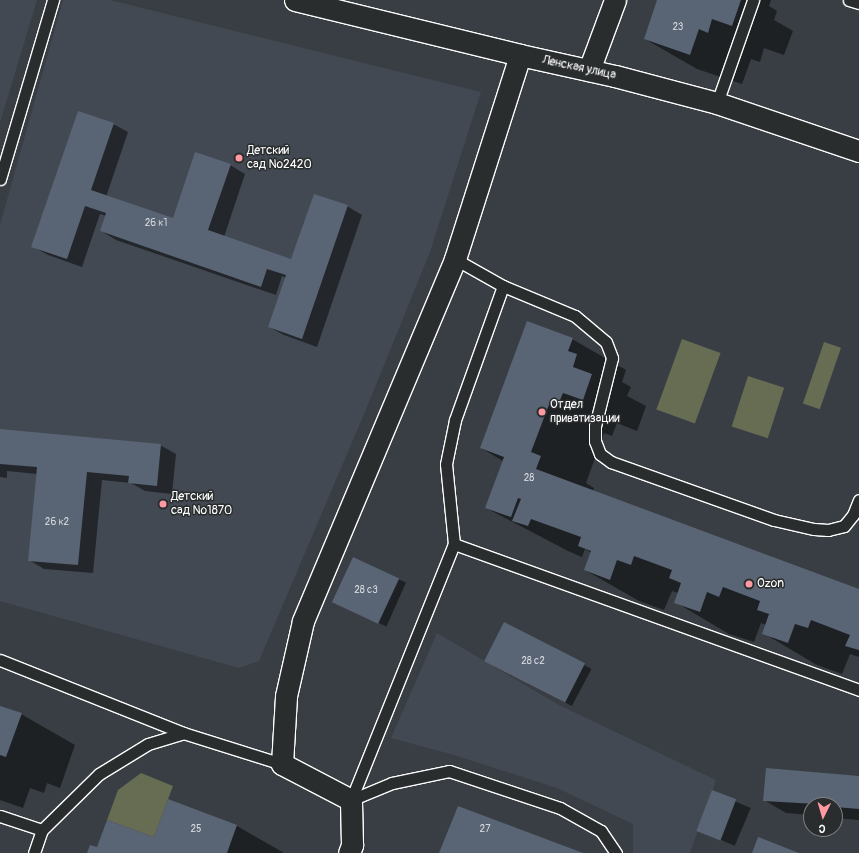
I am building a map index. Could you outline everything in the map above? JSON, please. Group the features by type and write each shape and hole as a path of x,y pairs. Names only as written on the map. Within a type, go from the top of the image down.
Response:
{"street":[{"name":"Ленская улица","path":"295,0 520,55 589,70 724,112 859,151"},
{"path":"589,70 615,0"},
{"path":"349,853 352,845 351,800 282,764 286,696 304,621 455,259 520,55"}],"lane":[{"path":"0,179 54,0"},
{"path":"724,112 753,0"},
{"path":"849,0 859,3"},
{"path":"455,259 503,286 575,316 606,342 612,358 595,426 595,441 600,454 611,462 774,520 814,529 828,530 844,526 853,515 859,500"},
{"path":"351,800 454,544 446,464 455,420 503,286"},
{"path":"454,544 859,690"},
{"path":"0,660 183,733 282,764"},
{"path":"34,853 42,830 99,774 148,744 183,733"},
{"path":"351,800 392,784 449,771 560,808 601,830 616,853"},
{"path":"0,816 42,830"}],"shaded area":[{"path":"0,0 37,0 0,123"},
{"path":"63,0 110,0 481,92 430,252 367,407 259,661 239,668 0,601 0,225"},
{"path":"437,633 559,705 716,780 690,853 633,853 633,824 557,788 454,755 391,738"}],"green space":[{"path":"682,339 721,353 695,423 656,409"},
{"path":"824,342 841,348 820,409 803,403"},
{"path":"748,376 784,388 768,438 732,426"},
{"path":"141,773 173,786 154,837 107,820 118,790"}],"building":[{"path":"657,0 741,0 732,26 712,19 708,33 699,29 690,55 644,39"},
{"path":"78,111 114,123 91,190 173,218 195,152 231,164 208,230 291,259 314,194 348,205 302,339 268,327 286,275 267,269 261,287 100,231 106,213 85,206 67,259 31,247"},
{"path":"527,321 573,338 568,351 577,354 573,367 592,374 583,400 563,393 558,405 550,402 531,452 541,456 536,469 859,589 859,650 845,646 850,635 811,620 808,628 795,624 788,643 762,634 769,614 757,610 760,601 723,587 719,597 707,592 700,612 674,603 681,583 669,578 672,570 634,556 631,565 617,560 610,580 584,570 591,551 578,546 581,537 531,519 528,526 512,521 521,499 518,498 511,517 485,508 504,457 480,448"},
{"path":"0,429 161,444 157,486 128,483 129,476 87,472 78,565 28,561 37,467 0,464"},
{"path":"353,557 399,579 378,624 332,602"},
{"path":"504,622 585,663 565,703 484,661"},
{"path":"0,706 22,713 6,757 0,755"},
{"path":"766,768 859,776 859,809 843,808 843,797 803,797 803,803 763,801"},
{"path":"712,790 736,799 721,840 696,831"},
{"path":"168,799 237,825 227,853 87,853 90,845 97,847 107,820 154,837"},
{"path":"458,806 583,853 439,853"},
{"path":"758,837 799,853 752,853"}],"place":[{"name":"Детский сад №2420","path":"239,158"},
{"name":"Отдел приватизации","path":"542,412"},
{"name":"Детский сад №1870","path":"163,504"},
{"name":"Ozon","path":"749,584"}]}
